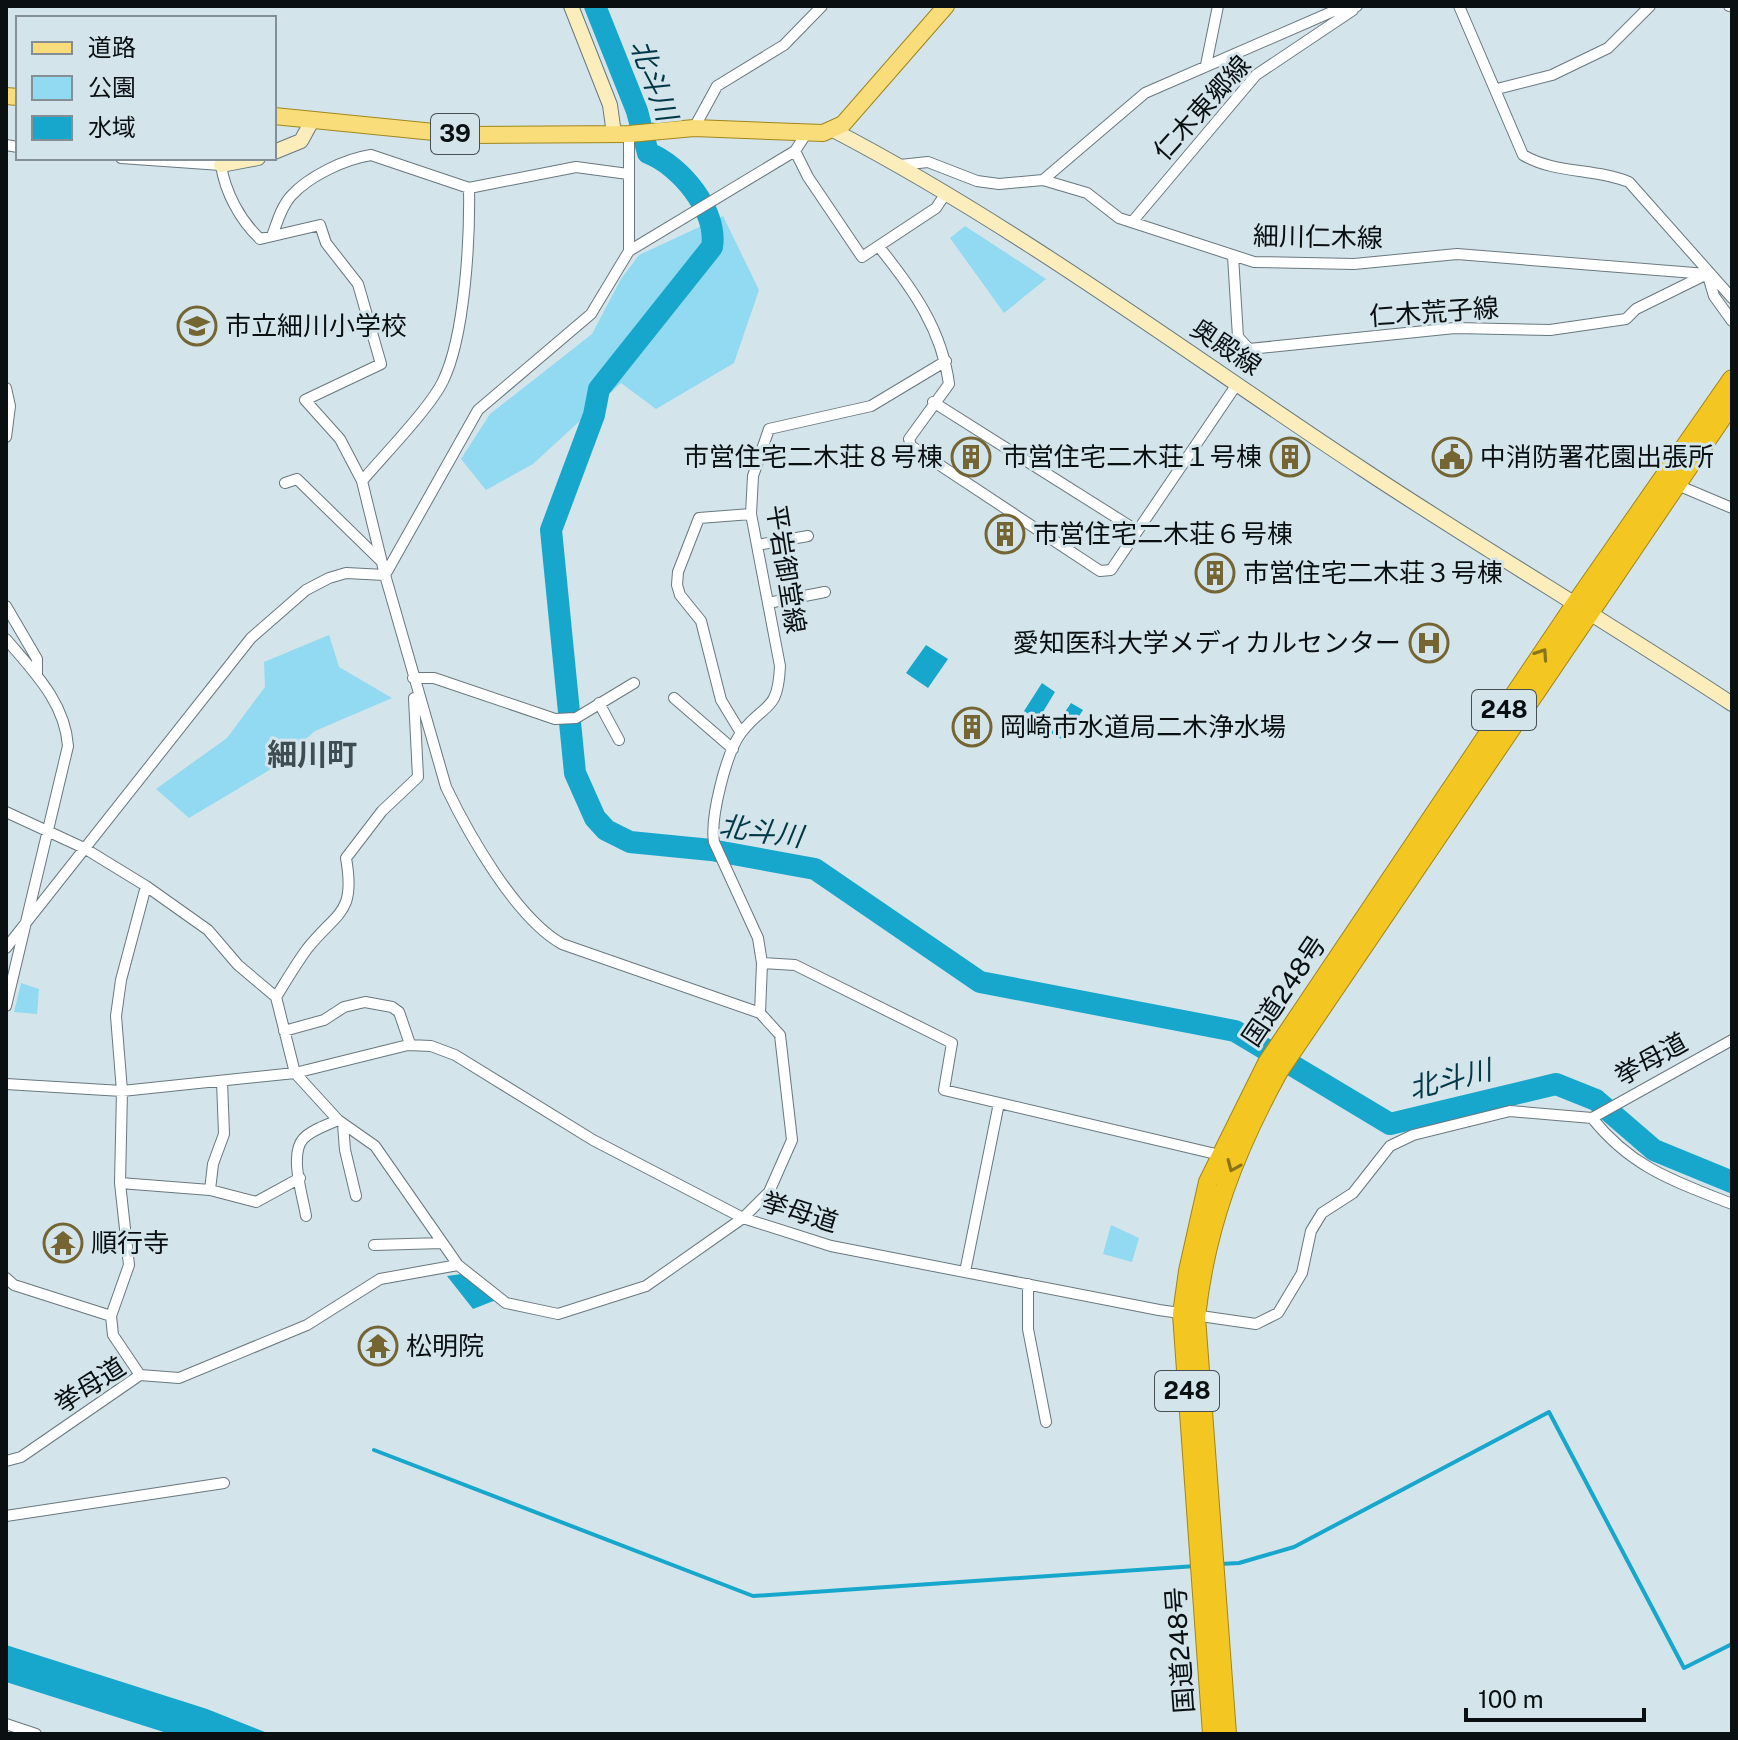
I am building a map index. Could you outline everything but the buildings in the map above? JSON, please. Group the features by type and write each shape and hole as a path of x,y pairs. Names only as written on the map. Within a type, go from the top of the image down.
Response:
{"highway":[{"name":"国道248号","path":"1212,1734 1188,1271 1208,1182 1220,1155 1286,1047 1732,379"},
{"name":"国道248号","path":"1582,607 1732,403"},
{"name":"国道248号","path":"1227,1734 1189,1316 1219,1198 1273,1067"}],"main road":[{"path":"833,130 843,124 946,6"},
{"name":"39","path":"276,116 464,135 632,134 694,128 833,130"}],"street":[{"path":"571,6 610,105 632,134 628,174 629,251"},
{"path":"694,128 717,86 784,45 822,6"},
{"path":"1206,65 1218,6"},
{"path":"1459,6 1523,155 1540,166 1611,175 1629,182 1707,274 1732,298"},
{"path":"1497,89 1552,75 1608,48 1650,6"},
{"path":"1043,180 1136,98 1336,10 1356,7"},
{"name":"仁木東郷線","path":"1132,222 1256,75 1356,7"},
{"path":"276,151 301,141 313,119"},
{"name":"奥殿線","path":"833,130 900,165 944,196 1058,265 1364,470 1732,704"},
{"path":"385,575 478,410 591,314 629,251 795,151 808,131"},
{"path":"795,151 859,254 864,256 936,208 944,196"},
{"path":"272,236 293,194 342,164 371,155 469,188 576,167 628,174"},
{"path":"150,160 221,165 247,160"},
{"name":"細川仁木線","path":"900,165 928,162 977,181 999,184 1043,180 1087,193 1119,218 1254,262 1340,264 1457,254 1707,274"},
{"path":"6,1084 122,1091 295,1073 410,1044 431,1046 455,1055 593,1140 743,1218 769,1192 792,1140 780,1035 760,1013 562,944 536,925 457,810 432,745 362,481 340,439 305,400 381,364 358,284 326,243 320,225 260,239 250,229 224,185 221,165"},
{"path":"362,481 443,382 456,336 470,222 469,188"},
{"path":"879,247 910,285 933,326 946,361 949,384 909,439 911,446 1100,571 1111,570 1237,384"},
{"name":"仁木荒子線","path":"1233,256 1238,337 1249,349 1455,328 1550,330 1626,319 1636,309 1707,274"},
{"path":"1707,274 1714,296 1732,321"},
{"name":"平岩御堂線","path":"762,963 753,922 714,842 711,825 733,749 741,733 772,706 779,680 751,514 753,476 769,429 871,406 946,361"},
{"path":"6,388 10,406 6,437"},
{"path":"933,402 1136,530"},
{"path":"285,483 297,479 382,563"},
{"path":"1674,484 1732,508"},
{"path":"741,733 721,700 701,621 680,595 678,572 699,518 751,514"},
{"path":"757,545 808,536"},
{"path":"6,948 263,626 306,590 329,578 346,573 385,575"},
{"path":"768,603 825,592"},
{"path":"6,606 37,659 37,675"},
{"path":"6,639 37,675 55,703 67,732 67,756 6,1006"},
{"path":"413,677 434,678 555,719 576,718 634,683"},
{"path":"276,997 309,948 345,910 349,879 346,858 382,811 418,777 413,677"},
{"path":"674,698 733,749"},
{"path":"599,703 619,740"},
{"path":"6,812 84,848 146,886 208,930 238,965 276,997 295,1073 341,1122 375,1146 458,1265"},
{"path":"140,1375 113,1335 111,1316 129,1265 120,1183 122,1091 116,1016 121,980 146,886"},
{"path":"760,1013 762,963 795,965 952,1043 944,1090 1220,1155"},
{"path":"284,1031 324,1020 344,1007 365,1002 392,1007 399,1012 410,1044"},
{"name":"挙母道","path":"6,1461 21,1457 140,1375 179,1378 307,1325 380,1279 458,1265 506,1303 558,1314 646,1286 743,1218 831,1246 1189,1316 1256,1324 1278,1313 1302,1273 1311,1231 1322,1213 1353,1193 1390,1146 1413,1135 1510,1111 1592,1118 1732,1040"},
{"path":"210,1190 213,1164 224,1134 222,1081"},
{"path":"965,1272 999,1103"},
{"path":"1592,1118 1613,1144 1635,1162 1732,1204"},
{"path":"306,1216 300,1178 301,1140 341,1122"},
{"path":"341,1122 356,1196"},
{"path":"120,1183 210,1190 256,1202 300,1178"},
{"path":"374,1245 442,1243"},
{"path":"6,1278 14,1285 111,1316"},
{"path":"1028,1284 1028,1329 1046,1422"},
{"path":"6,1516 224,1483"},
{"path":"6,1724 36,1734"}],"green space":[{"path":"723,216 759,290 734,363 656,409 621,383 533,464 486,490 461,459 490,414 592,334 621,279 639,255"},
{"path":"965,226 1046,279 1004,313 950,238"},
{"path":"329,635 339,667 392,698 315,731 271,769 189,818 156,789 227,738 265,687 264,662"},
{"path":"21,983 39,989 37,1014 14,1012"},
{"path":"1111,1225 1139,1238 1132,1262 1103,1254"}],"water":[{"path":"926,645 948,659 928,688 906,673"},
{"path":"1042,683 1055,692 1038,720 1024,711"},
{"path":"1071,703 1083,710 1063,740 1051,733"},
{"path":"462,1274 496,1300 473,1309 447,1276"},
{"path":"6,1645 207,1709 270,1734 170,1734 6,1682"}],"waterway":[{"name":"北斗川","path":"595,6 637,111 648,153 672,168 694,191 703,205 712,233 712,247 599,389 594,415 551,530 575,773 595,818 606,830 630,842 711,850 815,869 980,982 1235,1031 1390,1124 1556,1084 1596,1100 1654,1150 1732,1182"},
{"path":"1220,1564 1239,1563 1294,1547 1549,1412 1684,1668 1732,1644"},
{"path":"374,1450 753,1596 1196,1566"}],"place":[{"name":"市立細川小学校","path":"197,326"},
{"name":"市営住宅二木荘８号棟","path":"971,457"},
{"name":"市営住宅二木荘１号棟","path":"1290,457"},
{"name":"中消防署花園出張所","path":"1452,457"},
{"name":"市営住宅二木荘６号棟","path":"1005,534"},
{"name":"市営住宅二木荘３号棟","path":"1215,573"},
{"name":"愛知医科大学メディカルセンター","path":"1429,643"},
{"name":"岡崎市水道局二木浄水場","path":"972,727"},
{"name":"順行寺","path":"63,1243"},
{"name":"松明院","path":"378,1346"}],"district":[{"name":"細川町","path":"312,755"}]}
